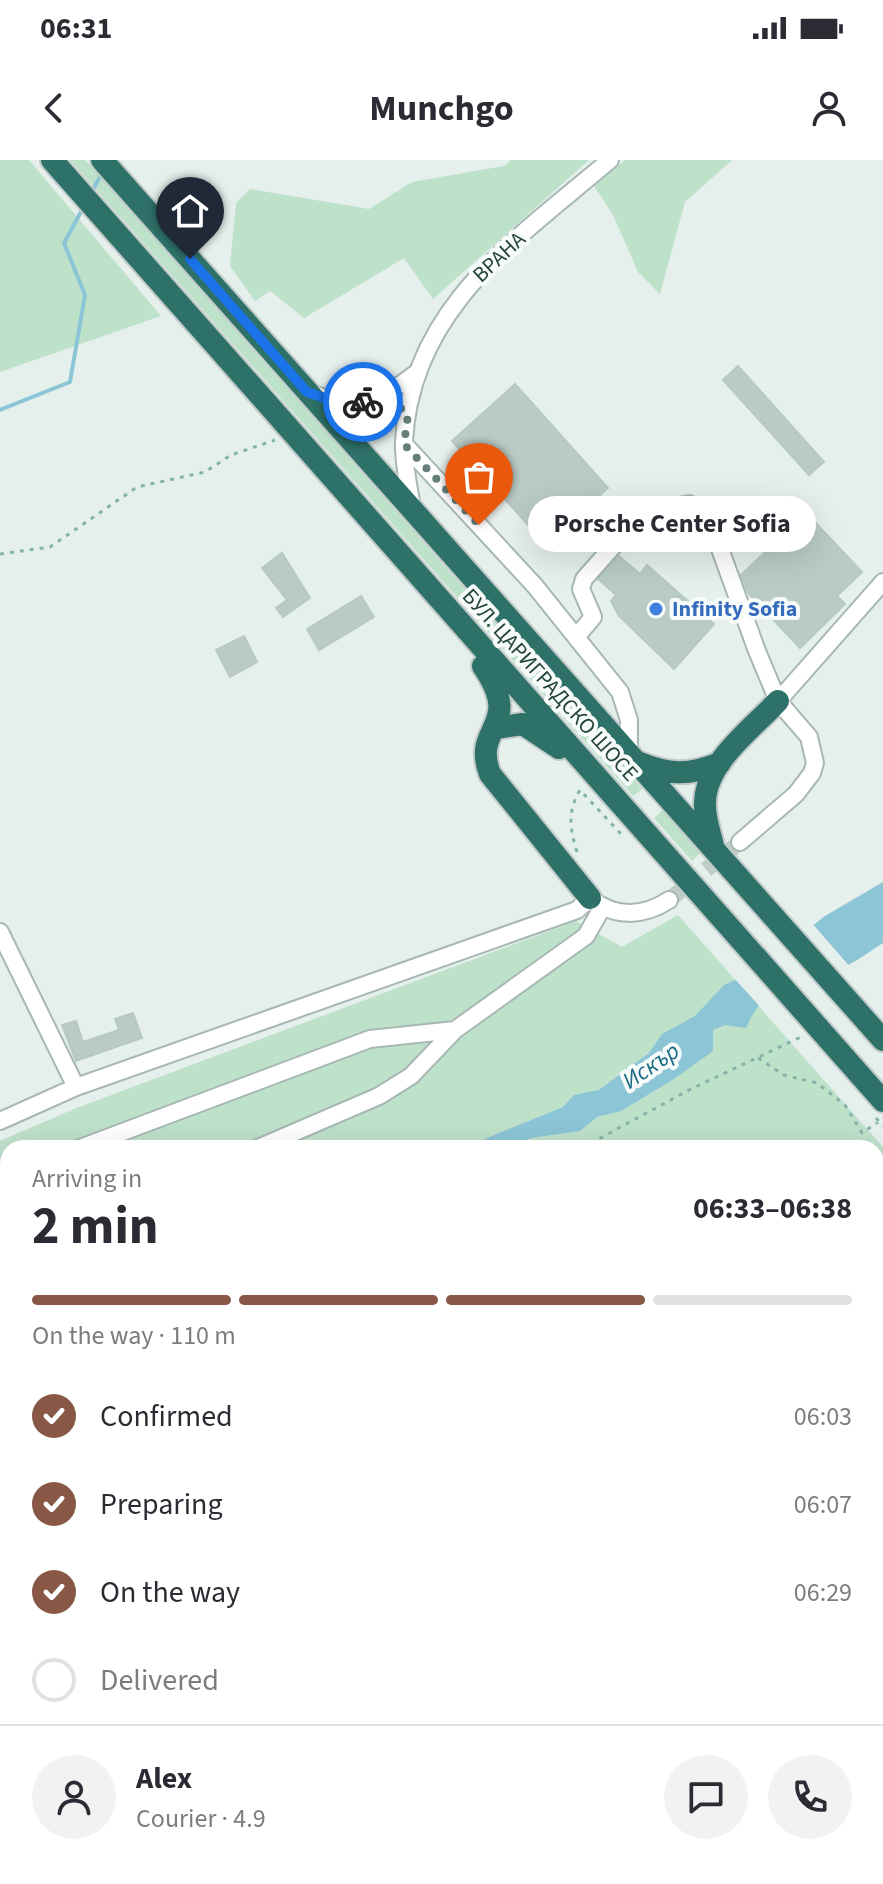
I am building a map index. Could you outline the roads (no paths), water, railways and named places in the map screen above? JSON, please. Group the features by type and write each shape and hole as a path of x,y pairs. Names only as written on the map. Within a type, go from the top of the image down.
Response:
{"highway":[{"name":"БУЛ. ЦАРИГРАДСКО ШОСЕ","path":"52,160 727,924 805,1024 881,1111"},
{"name":"БУЛ. ЦАРИГРАДСКО ШОСЕ","path":"102,160 883,1040"},
{"path":"439,599 498,688 501,703 496,728 484,753 490,774 596,903"},
{"path":"714,851 705,801 706,790 720,763 778,701"},
{"path":"496,728 515,724 532,728 597,777"},
{"path":"632,757 677,774 695,773 720,763"}],"street":[{"name":"ВРАНА","path":"415,374 427,348 466,287 610,160"},
{"path":"307,392 345,405 393,391 415,374"},
{"path":"412,508 404,444 415,374"},
{"path":"378,396 391,399 408,415"},
{"path":"404,444 577,636 620,692 629,720 632,757"},
{"path":"577,636 593,617 581,589 584,579 623,535 680,506 698,507 714,524 757,651 778,701 809,737 815,763 812,773 796,794 740,842"},
{"path":"778,701 883,582"},
{"path":"0,1121 76,1087 596,903 636,914 669,900"},
{"path":"277,1140 379,1096 411,1076 455,1030 586,936 596,903"},
{"path":"0,932 76,1087"},
{"path":"101,1140 370,1039 455,1030"}],"water":[{"name":"Искър","path":"883,882 883,943 852,963 779,989 756,1010 746,1028 725,1025 713,1030 713,1051 674,1079 621,1111 597,1117 580,1131 527,1140 484,1140 563,1107 574,1095 599,1090 649,1053 662,1034 695,1016 724,985 754,972 825,916"}],"waterway":[{"path":"91,193 102,173"},
{"path":"0,410 70,382 85,295 64,243 83,208"}],"tunnel":[{"path":"669,900 740,842"}],"place":[{"name":"Porsche Center Sofia","path":"479,525"},
{"name":"Infinity Sofia","path":"656,609"}]}
